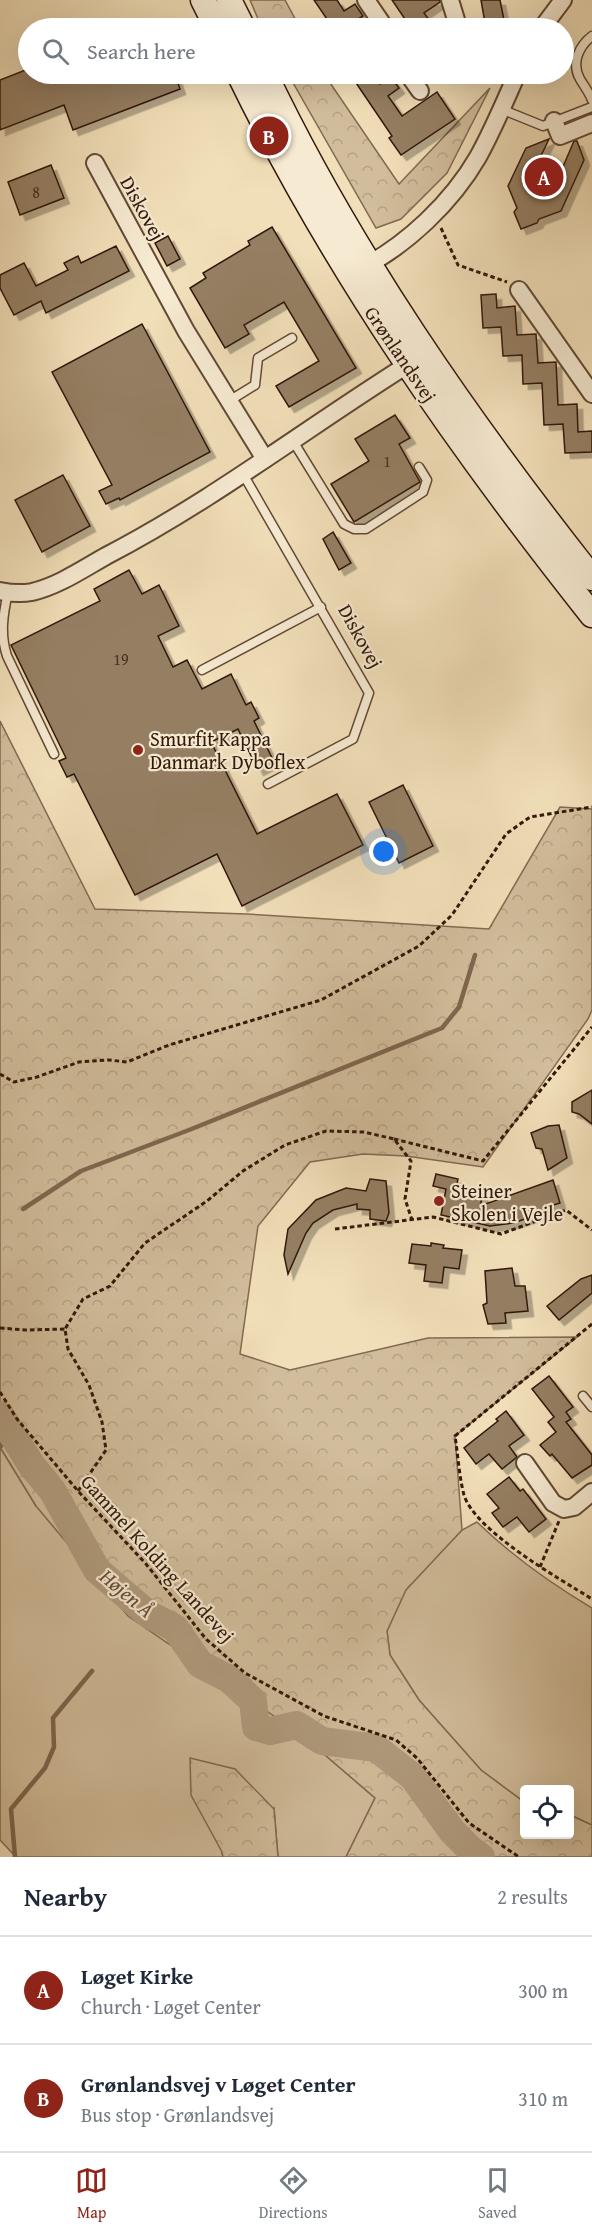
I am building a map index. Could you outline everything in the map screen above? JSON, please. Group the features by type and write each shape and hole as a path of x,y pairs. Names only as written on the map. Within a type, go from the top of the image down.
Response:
{"street":[{"path":"203,0 212,18"},
{"path":"229,0 238,18"},
{"path":"366,0 378,18"},
{"path":"450,0 455,18"},
{"path":"550,18 563,0"},
{"name":"Grønlandsvej","path":"244,84 274,145 359,269 502,498 592,615"},
{"name":"Grønlandsvej","path":"270,84 316,173 359,269"},
{"path":"415,84 420,91"},
{"path":"359,269 409,236 458,187 478,156 512,84"},
{"path":"554,121 560,136 592,123"},
{"name":"Diskovej","path":"95,163 186,331 265,459"},
{"path":"519,291 592,394"},
{"path":"4,592 30,592 48,587 130,544 243,474 416,359"},
{"name":"Grønlandsvej","path":"416,359 524,489 592,578"},
{"path":"525,1463 553,1503 564,1509 574,1507 592,1492"}],"lane":[{"path":"592,36 578,52 576,64 579,78 589,91 592,100"},
{"path":"501,109 543,126 592,107"},
{"path":"228,401 255,385 258,358 292,338"},
{"path":"293,441 344,524 354,529 366,529 423,492 428,480 419,467"},
{"name":"Diskovej","path":"243,474 369,693 353,739 268,784"},
{"path":"4,592 2,623 3,642 7,656 54,754"},
{"path":"202,670 321,607"},
{"path":"584,1396 592,1407"}],"path":[{"path":"434,213 458,265 515,284 519,291"},
{"path":"0,1074 14,1082 37,1077 79,1062 108,1060 127,1062 169,1046 321,1000 419,946 452,915 506,834 530,817 592,807"},
{"path":"78,1491 106,1450 102,1422 89,1384 68,1349 65,1329 83,1299 110,1286 145,1243 207,1201 243,1171 285,1144 326,1131 364,1132 483,1161 592,1027"},
{"path":"394,1139 411,1161 405,1198 412,1220"},
{"path":"335,1229 433,1217 501,1234 566,1210 592,1230"},
{"path":"592,1324 455,1436 465,1497 484,1524 524,1556 592,1599"},
{"path":"0,1328 65,1329"},
{"name":"Gammel Kolding Landevej","path":"0,1392 17,1419 78,1491 146,1564 206,1639 245,1673 324,1716 396,1740 417,1758 469,1824 519,1857"},
{"path":"540,1567 564,1509"}],"green space":[{"path":"250,0 285,0 295,18 258,18"},
{"path":"294,84 331,84 399,184 490,88 447,173 401,219 376,228"},
{"path":"0,721 95,909 247,914 489,929 560,807 592,809 592,1010 588,1019 483,1167 406,1156 363,1154 310,1162 258,1226 240,1354 290,1370 428,1338 577,1337 455,1436 462,1530 406,1590 387,1631 390,1655 419,1700 481,1770 520,1799 520,1839 574,1839 574,1817 592,1825 592,1857 346,1857 375,1798 303,1736 128,1616 36,1506 0,1447"},
{"path":"0,1447 36,1506 375,1798 346,1857 278,1857 274,1808 222,1852 223,1857 16,1857 0,1840"},
{"path":"477,1522 532,1568 592,1608 592,1825 574,1817 574,1785 520,1785 520,1799 481,1770 419,1700 390,1655 387,1631 406,1589 462,1530"},
{"path":"190,1758 235,1769 274,1809 278,1857 223,1857 191,1795"}],"building":[{"path":"314,0 337,0 344,11 355,4 363,16 360,18 326,18"},
{"path":"392,0 440,0 424,13 428,18 404,18"},
{"path":"481,0 500,0 504,18 484,18"},
{"path":"18,73 18,84 178,84 180,89 73,130 64,105 0,130 0,80"},
{"path":"357,84 396,84 399,88 388,96 402,116 437,92 455,119 401,155 389,138 392,136"},
{"path":"549,139 540,158 562,169 574,141 577,141 584,160 561,211 521,229 514,212 517,208 508,186 526,148"},
{"path":"51,165 64,198 20,215 8,182"},
{"path":"272,227 356,368 289,407 276,386 319,361 284,302 244,325 249,334 225,348 190,288 206,278 203,273 250,245 248,241"},
{"path":"168,236 180,259 167,266 155,243"},
{"path":"116,246 129,271 46,313 41,301 14,315 0,288 0,275 24,263 36,286 68,270 64,263 78,256 81,263"},
{"path":"496,294 497,308 515,306 517,335 536,334 538,363 556,362 558,405 577,404 578,432 592,431 592,452 565,453 563,424 544,425 542,383 523,384 522,355 503,356 501,327 483,328 481,295"},
{"path":"142,324 210,452 120,500 119,498 106,504 99,491 112,485 52,372"},
{"path":"395,415 410,438 399,444 420,482 354,522 331,484 369,461 355,439"},
{"path":"63,475 90,526 42,552 15,500"},
{"path":"333,532 351,563 339,570 323,539"},
{"name":"Smurfit Kappa Danmark Dyboflex","path":"129,570 142,594 159,585 179,626 158,636 173,667 187,660 202,689 231,674 246,705 251,702 259,718 254,721 274,762 258,770 238,729 211,742 257,834 337,794 363,845 242,906 217,854 135,895 74,774 67,777 59,761 66,758 11,645 100,601 94,589"},
{"path":"403,785 433,846 399,863 369,802"},
{"path":"592,1090 592,1124 579,1114 572,1112 572,1102"},
{"path":"559,1125 567,1158 548,1170 542,1149 536,1148 531,1133 548,1126"},
{"path":"436,1174 458,1179 456,1188 483,1194 480,1206 553,1180 560,1203 547,1207 549,1211 513,1223 490,1226 441,1215 446,1189 433,1186"},
{"path":"370,1179 386,1181 389,1213 386,1221 370,1219 370,1210 357,1209 357,1204 333,1210 313,1223 306,1233 288,1274 284,1255 288,1229 316,1200 346,1188 366,1191"},
{"path":"431,1243 444,1245 443,1248 462,1250 459,1269 444,1267 442,1283 424,1281 426,1265 409,1263 412,1244 431,1246"},
{"path":"512,1268 515,1286 525,1286 528,1311 505,1313 506,1323 488,1324 483,1305 487,1303 485,1271"},
{"path":"592,1275 592,1293 559,1320 547,1306 581,1279"},
{"path":"549,1376 573,1407 566,1412 571,1419 566,1422 592,1455 592,1465 572,1478 552,1454 550,1456 540,1445 556,1432 548,1422 554,1417 532,1389"},
{"path":"506,1411 524,1435 509,1446 517,1457 502,1469 489,1454 476,1464 464,1448 498,1421 496,1419"},
{"path":"509,1477 520,1491 523,1489 546,1519 529,1532 517,1517 503,1527 492,1513 499,1508 487,1494"}],"waterway":[{"path":"23,1209 81,1171 442,1028 459,1007 475,955"},
{"name":"Højen Å","path":"0,1415 32,1466 52,1490 97,1570 148,1614 175,1628 200,1664 229,1679 253,1701 256,1727 270,1731 297,1725 322,1741 376,1748 413,1777 452,1831 481,1857"},
{"path":"0,1447 12,1434"},
{"path":"15,1857 11,1809 45,1768 54,1747 53,1718 92,1671"}],"place":[{"name":"Grønlandsvej v Løget Center","path":"269,136"},
{"name":"Løget Kirke","path":"544,177"},
{"name":"Smurfit Kappa Danmark Dyboflex","path":"138,750"},
{"name":"Steiner Skolen i Vejle","path":"439,1201"}]}
